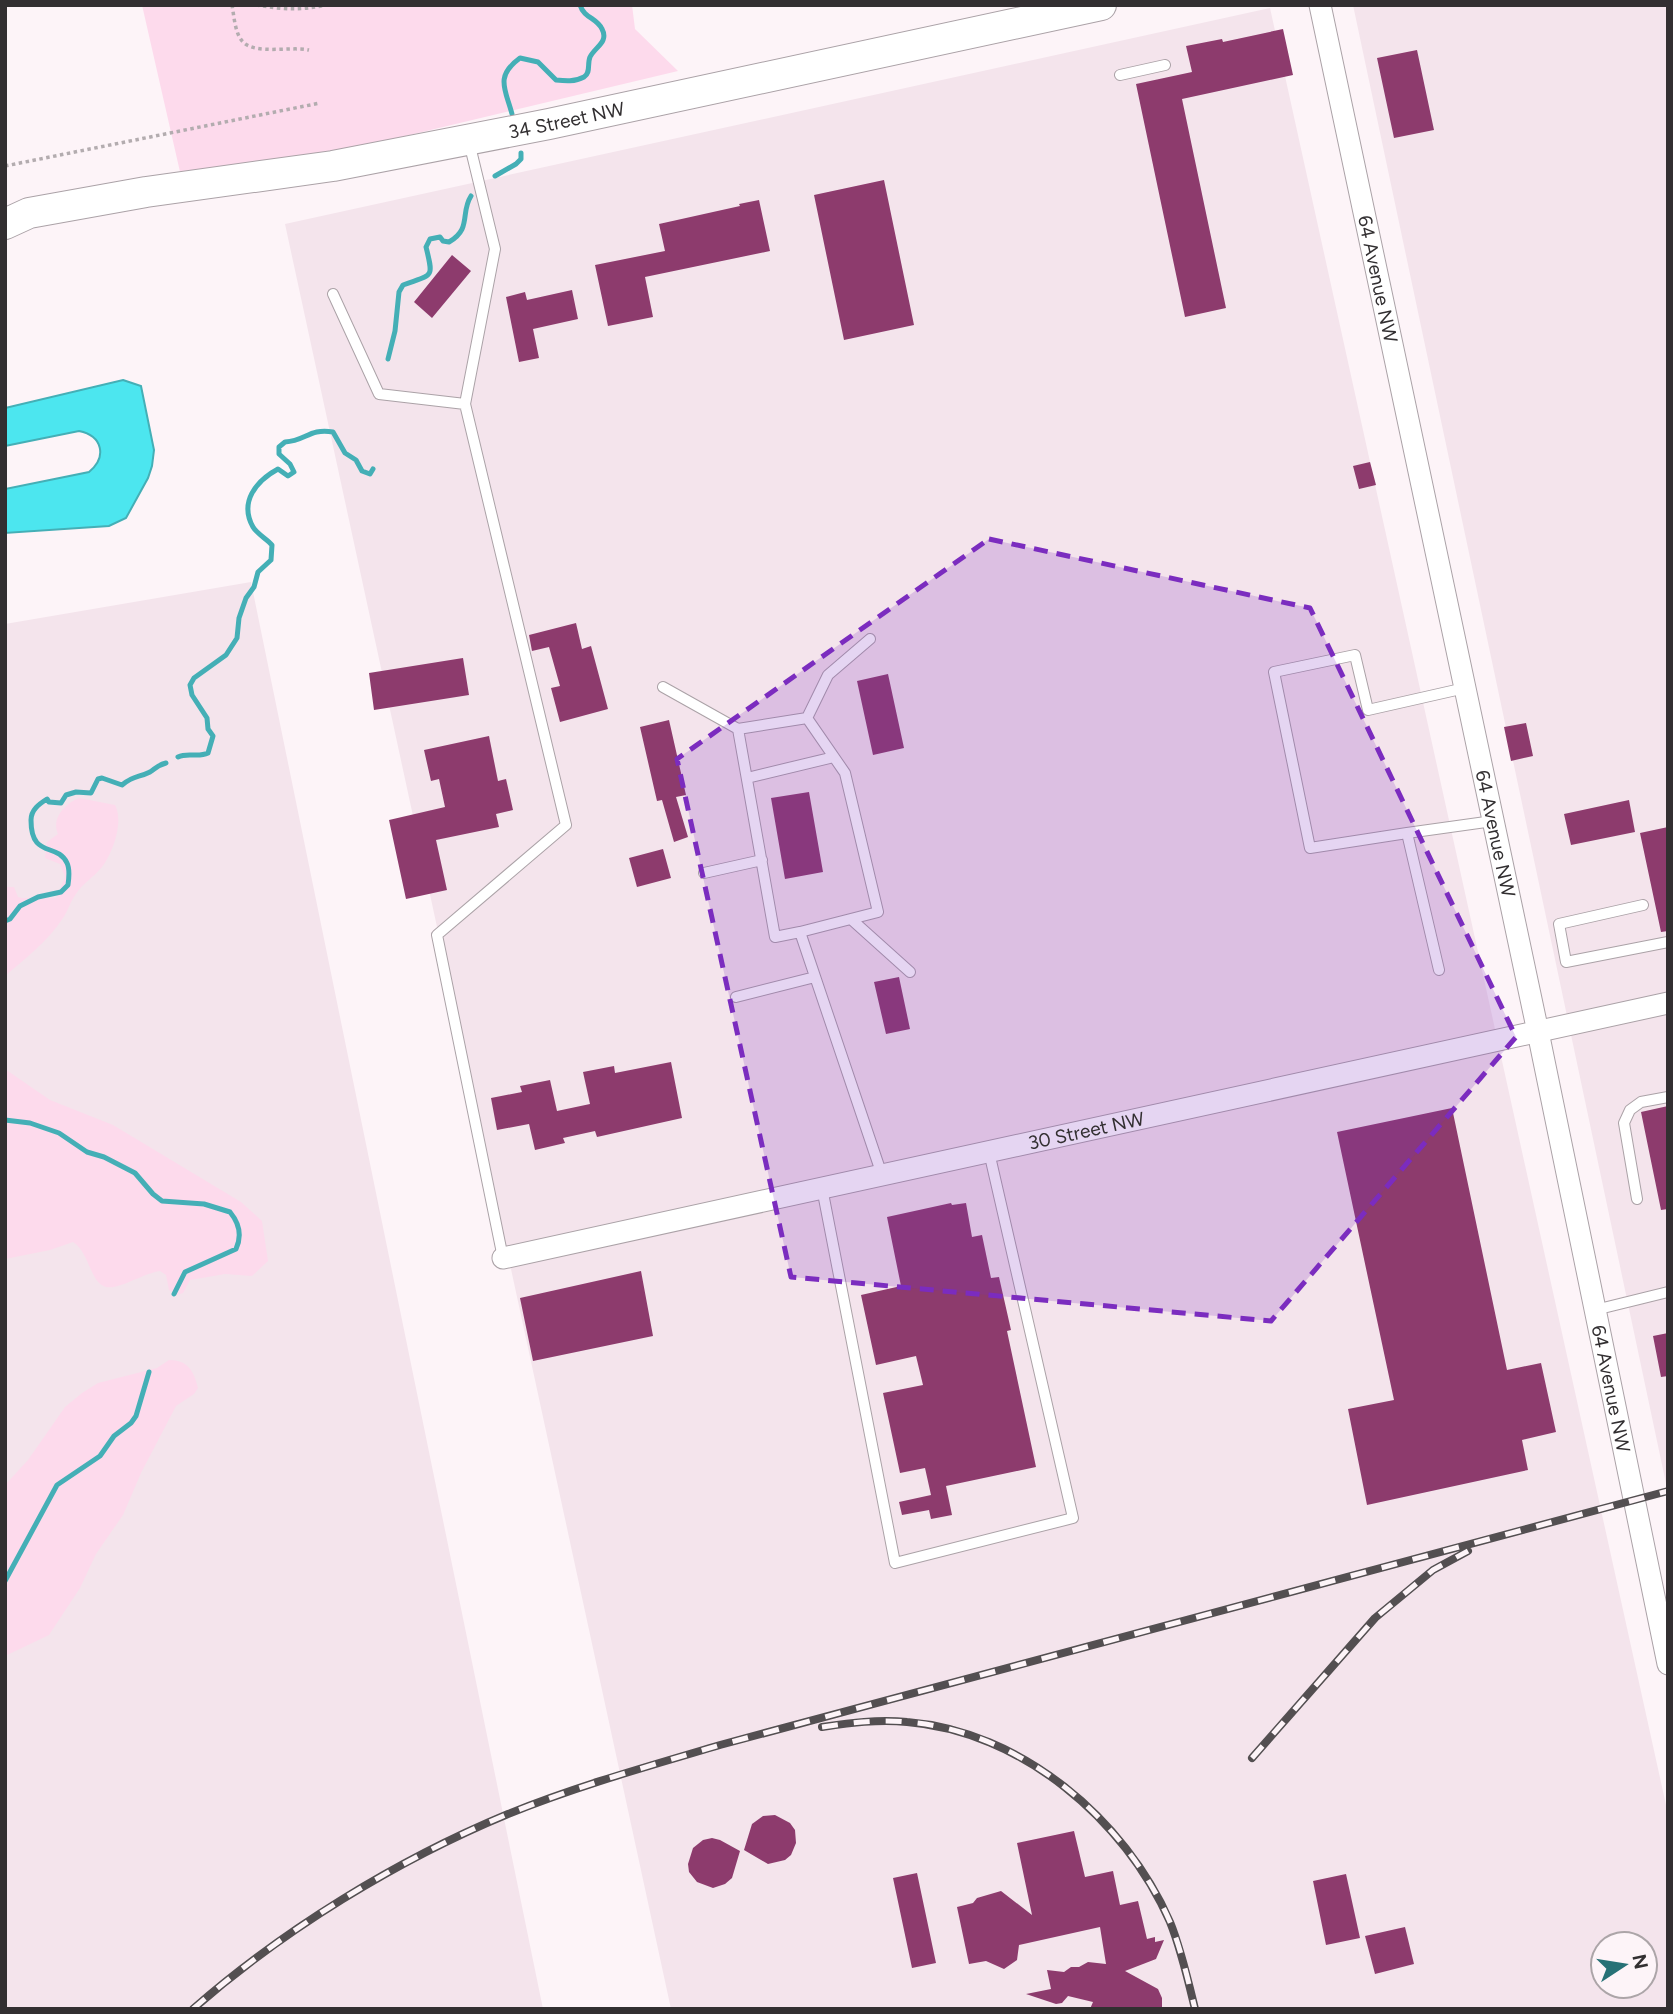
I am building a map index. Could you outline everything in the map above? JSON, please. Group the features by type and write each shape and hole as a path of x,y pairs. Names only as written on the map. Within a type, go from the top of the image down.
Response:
{"main road":[{"name":"34 Street NW","path":"13,215 146,192 333,166 469,140 763,80 1101,5"}],"street":[{"name":"64 Avenue NW","path":"1320,5 1538,1032 1668,1664"},
{"name":"30 Street NW","path":"503,1258 1668,1003"}],"lane":[{"path":"1121,75 1165,65"},
{"path":"469,140 495,249 465,404 566,825 437,935 503,1258"},
{"path":"333,294 379,394 465,404"},
{"path":"807,718 828,676 870,639"},
{"path":"1465,688 1368,710 1355,655 1274,672 1310,848 1493,821"},
{"path":"663,687 738,729 807,718"},
{"path":"738,729 775,937 878,912 845,774 807,718"},
{"path":"747,778 834,757"},
{"path":"1407,833 1439,970"},
{"path":"704,873 762,860"},
{"path":"1643,905 1559,925 1566,962 1668,942"},
{"path":"852,919 910,972"},
{"path":"800,932 882,1175"},
{"path":"736,997 815,977"},
{"path":"1637,1199 1624,1123 1630,1110 1641,1102 1668,1097"},
{"path":"822,1188 895,1563 1073,1518 989,1152"},
{"path":"1595,1310 1668,1292"}],"path":[{"path":"232,5 237,30 243,43 258,49 309,50"},
{"path":"256,5 325,5"},
{"path":"5,166 320,103"}],"highlighted area":[{"path":"989,539 1310,608 1516,1037 1271,1321 791,1277 677,759"}],"shaded area":[{"path":"142,5 632,5 635,29 678,71 372,144 183,185"},
{"path":"1353,5 1668,5 1668,1493"},
{"path":"1270,8 1668,1814 1668,2009 671,2009 285,224"},
{"path":"251,582 543,2009 5,2009 5,624"},
{"path":"79,798 115,805 118,828 110,854 102,867 79,890 50,934 5,976 5,887 14,887 18,897 22,898 56,898 65,877 60,864 45,858 47,842 58,834 56,822 61,812"},
{"path":"5,1069 50,1100 113,1125 241,1202 262,1221 268,1261 252,1276 225,1274 190,1280 183,1293 177,1295 169,1290 166,1275 160,1271 118,1286 106,1287 96,1280 83,1252 73,1242 50,1250 5,1259"},
{"path":"169,1360 185,1364 194,1376 198,1388 194,1394 176,1406 141,1473 123,1515 96,1554 80,1588 49,1635 5,1656 5,1485 28,1460 65,1407 82,1393 98,1383 157,1368"}],"water":[{"path":"123,380 141,386 154,450 148,478 126,518 109,526 5,533 5,489 89,472 98,460 100,448 93,437 79,431 5,446 5,408"}],"building":[{"path":"1283,29 1293,75 1182,99 1226,308 1185,317 1136,84 1192,72 1186,46 1222,39 1223,42"},
{"path":"1417,50 1434,130 1394,138 1377,58"},
{"path":"884,180 914,325 844,340 814,195"},
{"path":"759,200 770,251 645,277 653,317 608,326 595,265 665,251 659,224"},
{"path":"452,255 471,271 432,318 414,302"},
{"path":"572,290 578,319 533,329 539,358 519,362 506,297 525,292 527,300"},
{"path":"1370,462 1376,485 1359,489 1353,466"},
{"path":"576,623 582,649 591,646 608,709 560,722 551,688 560,686 549,647 532,651 529,635"},
{"path":"463,658 469,695 374,710 369,673"},
{"path":"888,674 904,748 873,755 857,681"},
{"path":"669,720 686,795 676,797 688,837 674,842 662,800 657,801 640,727"},
{"path":"1526,723 1533,756 1511,761 1504,727"},
{"path":"489,736 498,781 506,779 513,810 496,814 499,827 436,840 447,890 406,899 389,820 445,807 439,779 431,781 424,750"},
{"path":"809,792 823,872 785,879 771,798"},
{"path":"1629,800 1635,832 1571,845 1564,814"},
{"path":"1668,827 1668,931 1661,932 1640,833"},
{"path":"663,849 671,878 637,887 629,858"},
{"path":"899,977 910,1029 886,1034 874,982"},
{"path":"671,1062 682,1118 597,1137 595,1131 563,1138 565,1143 535,1150 529,1124 497,1130 491,1098 522,1092 520,1086 550,1080 557,1111 590,1104 583,1072 614,1066 615,1073"},
{"path":"1668,1106 1668,1209 1661,1210 1641,1112"},
{"path":"1452,1108 1507,1370 1541,1363 1556,1432 1522,1440 1528,1470 1367,1505 1348,1409 1394,1400 1337,1132"},
{"path":"951,1203 966,1203 972,1237 982,1235 991,1278 999,1277 1011,1330 1007,1331 1036,1467 946,1486 952,1515 931,1519 929,1510 902,1515 899,1502 931,1495 925,1468 900,1473 883,1393 923,1385 916,1356 876,1365 861,1295 901,1286 887,1217"},
{"path":"641,1271 653,1336 533,1361 520,1298"},
{"path":"1668,1333 1668,1376 1661,1377 1653,1336"},
{"path":"775,1815 790,1823 795,1830 796,1843 791,1855 785,1860 768,1864 744,1850 752,1824 763,1816"},
{"path":"1074,1831 1085,1877 1113,1871 1120,1905 1138,1901 1147,1939 1155,1937 1155,1942 1164,1940 1156,1959 1125,1971 1158,1989 1162,1998 1162,2009 1090,2009 1093,2002 1068,1996 1062,2003 1056,2004 1026,1994 1051,1989 1047,1970 1064,1972 1088,1962 1106,1964 1100,1927 1019,1945 1017,1960 1004,1969 986,1961 969,1964 957,1907 1001,1891 1032,1915 1017,1843"},
{"path":"712,1838 740,1851 732,1878 713,1888 697,1882 689,1872 688,1864 693,1848 703,1840"},
{"path":"917,1873 936,1963 912,1968 893,1878"},
{"path":"1346,1874 1360,1938 1326,1945 1313,1881"},
{"path":"1405,1927 1414,1964 1375,1974 1365,1936"}],"waterway":[{"path":"512,114 504,78 520,58 538,62 556,80 577,80 587,73 590,57 603,41 604,34 600,25 584,13 580,5"},
{"path":"495,176 516,164 521,159 521,153"},
{"path":"388,359 395,331 399,292 403,285 429,274 426,247 430,239 440,237 449,242 461,232 471,196"},
{"path":"178,757 208,753 213,736 208,729 207,718 192,695 190,685 194,678 226,655 237,638 239,618 258,572 271,560 272,545 253,527 248,509 252,493 270,474 278,469 288,476 294,472 279,454 279,447 285,442 313,433 333,432 345,453 356,460 362,471 370,474 373,469"},
{"path":"5,921 10,919 20,906 38,897 61,892 68,885 69,871 63,857 35,840 31,816 38,805 47,799 49,802 61,803 66,795 76,792 91,793 98,779 102,778 122,785 166,763"},
{"path":"5,1120 30,1123 59,1133 87,1152 104,1157 135,1173 162,1201 204,1204 230,1212 239,1230 236,1249 185,1272 174,1294"},
{"path":"5,1581 57,1485 100,1456 114,1436 136,1416 149,1372"}],"railway":[{"path":"193,2009 303,1925 383,1875 466,1832 560,1794 720,1745 1668,1491"},
{"path":"1252,1758 1375,1618 1433,1570 1468,1551"},
{"path":"822,1727 885,1721 949,1729 990,1743 1028,1762 1064,1787 1097,1816 1126,1849 1150,1884 1174,1932 1195,2009"}]}
